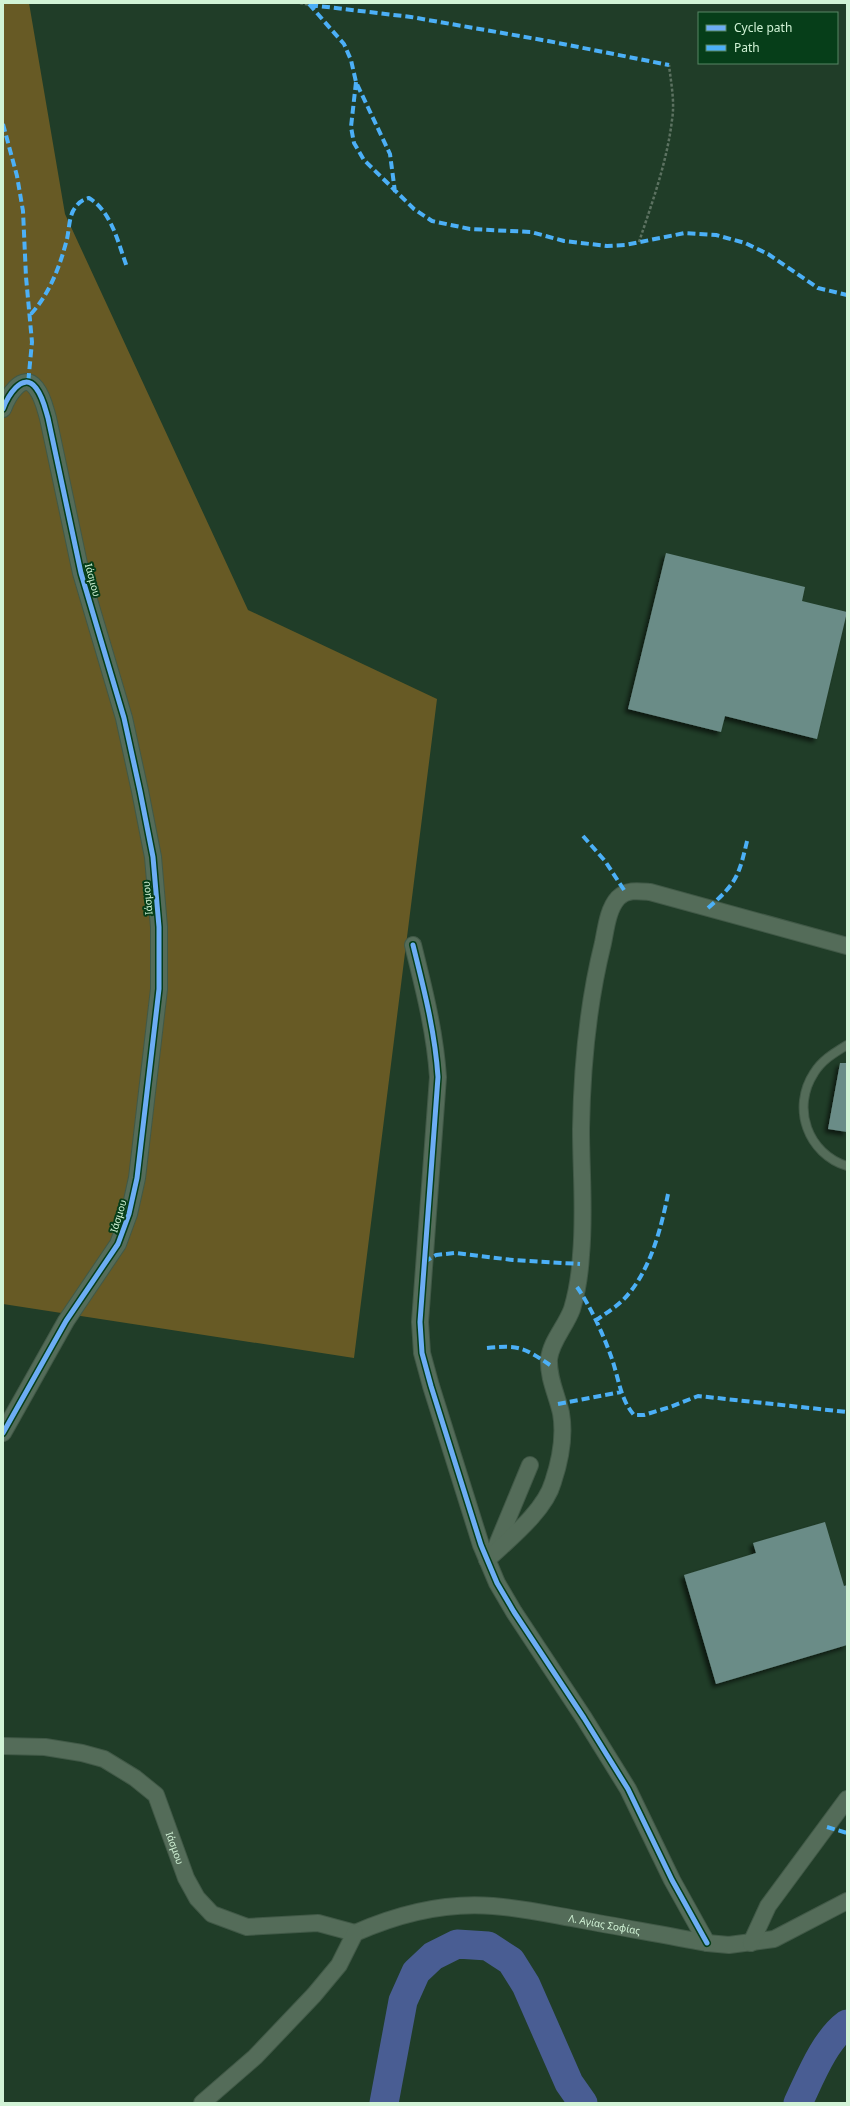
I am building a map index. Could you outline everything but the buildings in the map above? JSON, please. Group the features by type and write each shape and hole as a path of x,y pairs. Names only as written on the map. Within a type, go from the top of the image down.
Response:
{"street":[{"name":"Ιάσμου","path":"3,409 12,390 20,384 28,384 35,387 42,398 48,418 82,573 124,718 153,857 159,927 159,989 137,1178 129,1214 118,1244 66,1322 3,1433"},
{"path":"490,1557 548,1497 561,1449 562,1428 550,1370 549,1358 554,1343 572,1310 577,1287 581,1254 583,1208 581,1128 589,1022 596,970 612,908 619,898 626,893 632,891 650,892 847,946"},
{"path":"413,945 432,1027 436,1049 438,1077 421,1292 422,1353 446,1436 490,1557 514,1612 584,1718 628,1789 672,1880 707,1943"},
{"path":"490,1557 530,1465"},
{"name":"Ιάσμου","path":"3,1746 45,1747 82,1752 104,1759 135,1778 156,1795 186,1878 197,1898 212,1914 247,1927 318,1923 355,1933"},
{"path":"751,1943 768,1906 847,1799"},
{"name":"Λ. Αγίας Σοφίας","path":"355,1933 387,1919 422,1911 452,1907 491,1906 531,1910 707,1943 729,1945 774,1939 847,1901"},
{"path":"202,2103 255,2057 314,1995 339,1965 355,1933"}],"lane":[{"path":"847,1045 832,1054 818,1068 807,1087 804,1101 807,1128 812,1141 828,1157 847,1166"}],"path":[{"path":"300,3 310,5"},
{"path":"639,242 662,168 672,120 673,95 669,65"}],"shaded area":[{"path":"3,3 29,3 65,214 248,610 437,699 354,1358 3,1304"}],"waterway":[{"path":"384,2103 403,2001 416,1972 433,1956 457,1944 488,1946 511,1961 526,1985 569,2083 583,2103"},
{"path":"798,2103 818,2060 831,2040 847,2024"}],"marked path":[{"path":"309,4 344,44 351,60 356,82 390,154 395,192"},
{"path":"310,5 411,17 548,41 669,65"},
{"path":"356,82 351,127 354,143 364,160 414,209 432,221 470,229 531,232 564,241 607,246 625,245 685,233 716,235 745,243 768,254 818,288 847,295"},
{"path":"3,124 17,176 23,211 26,277 32,342 28,384"},
{"path":"31,314 44,297 54,279 67,239 72,214 81,201 89,198 103,211 117,238 127,267"},
{"path":"583,836 605,861 626,893"},
{"path":"708,908 726,891 736,877 748,837"},
{"path":"595,1321 624,1299 641,1276 648,1263 658,1235 668,1194"},
{"path":"424,1262 436,1255 455,1253 513,1260 580,1264"},
{"path":"577,1287 602,1333 613,1362 623,1397 634,1415 644,1415 698,1396 847,1412"},
{"path":"487,1348 514,1347 527,1351 550,1365"},
{"path":"558,1404 621,1392"},
{"path":"827,1827 847,1833"}],"cycle path":[{"path":"3,409 16,388 20,384 26,382 31,383 36,388 45,406 81,573 124,718 140,791 153,857 159,927 159,989 137,1178 129,1214 118,1244 66,1321 3,1433"},
{"path":"413,945 432,1027 438,1077 420,1322 422,1353 431,1386 481,1545 497,1583 514,1612 584,1718 628,1789 672,1880 707,1943"}]}
